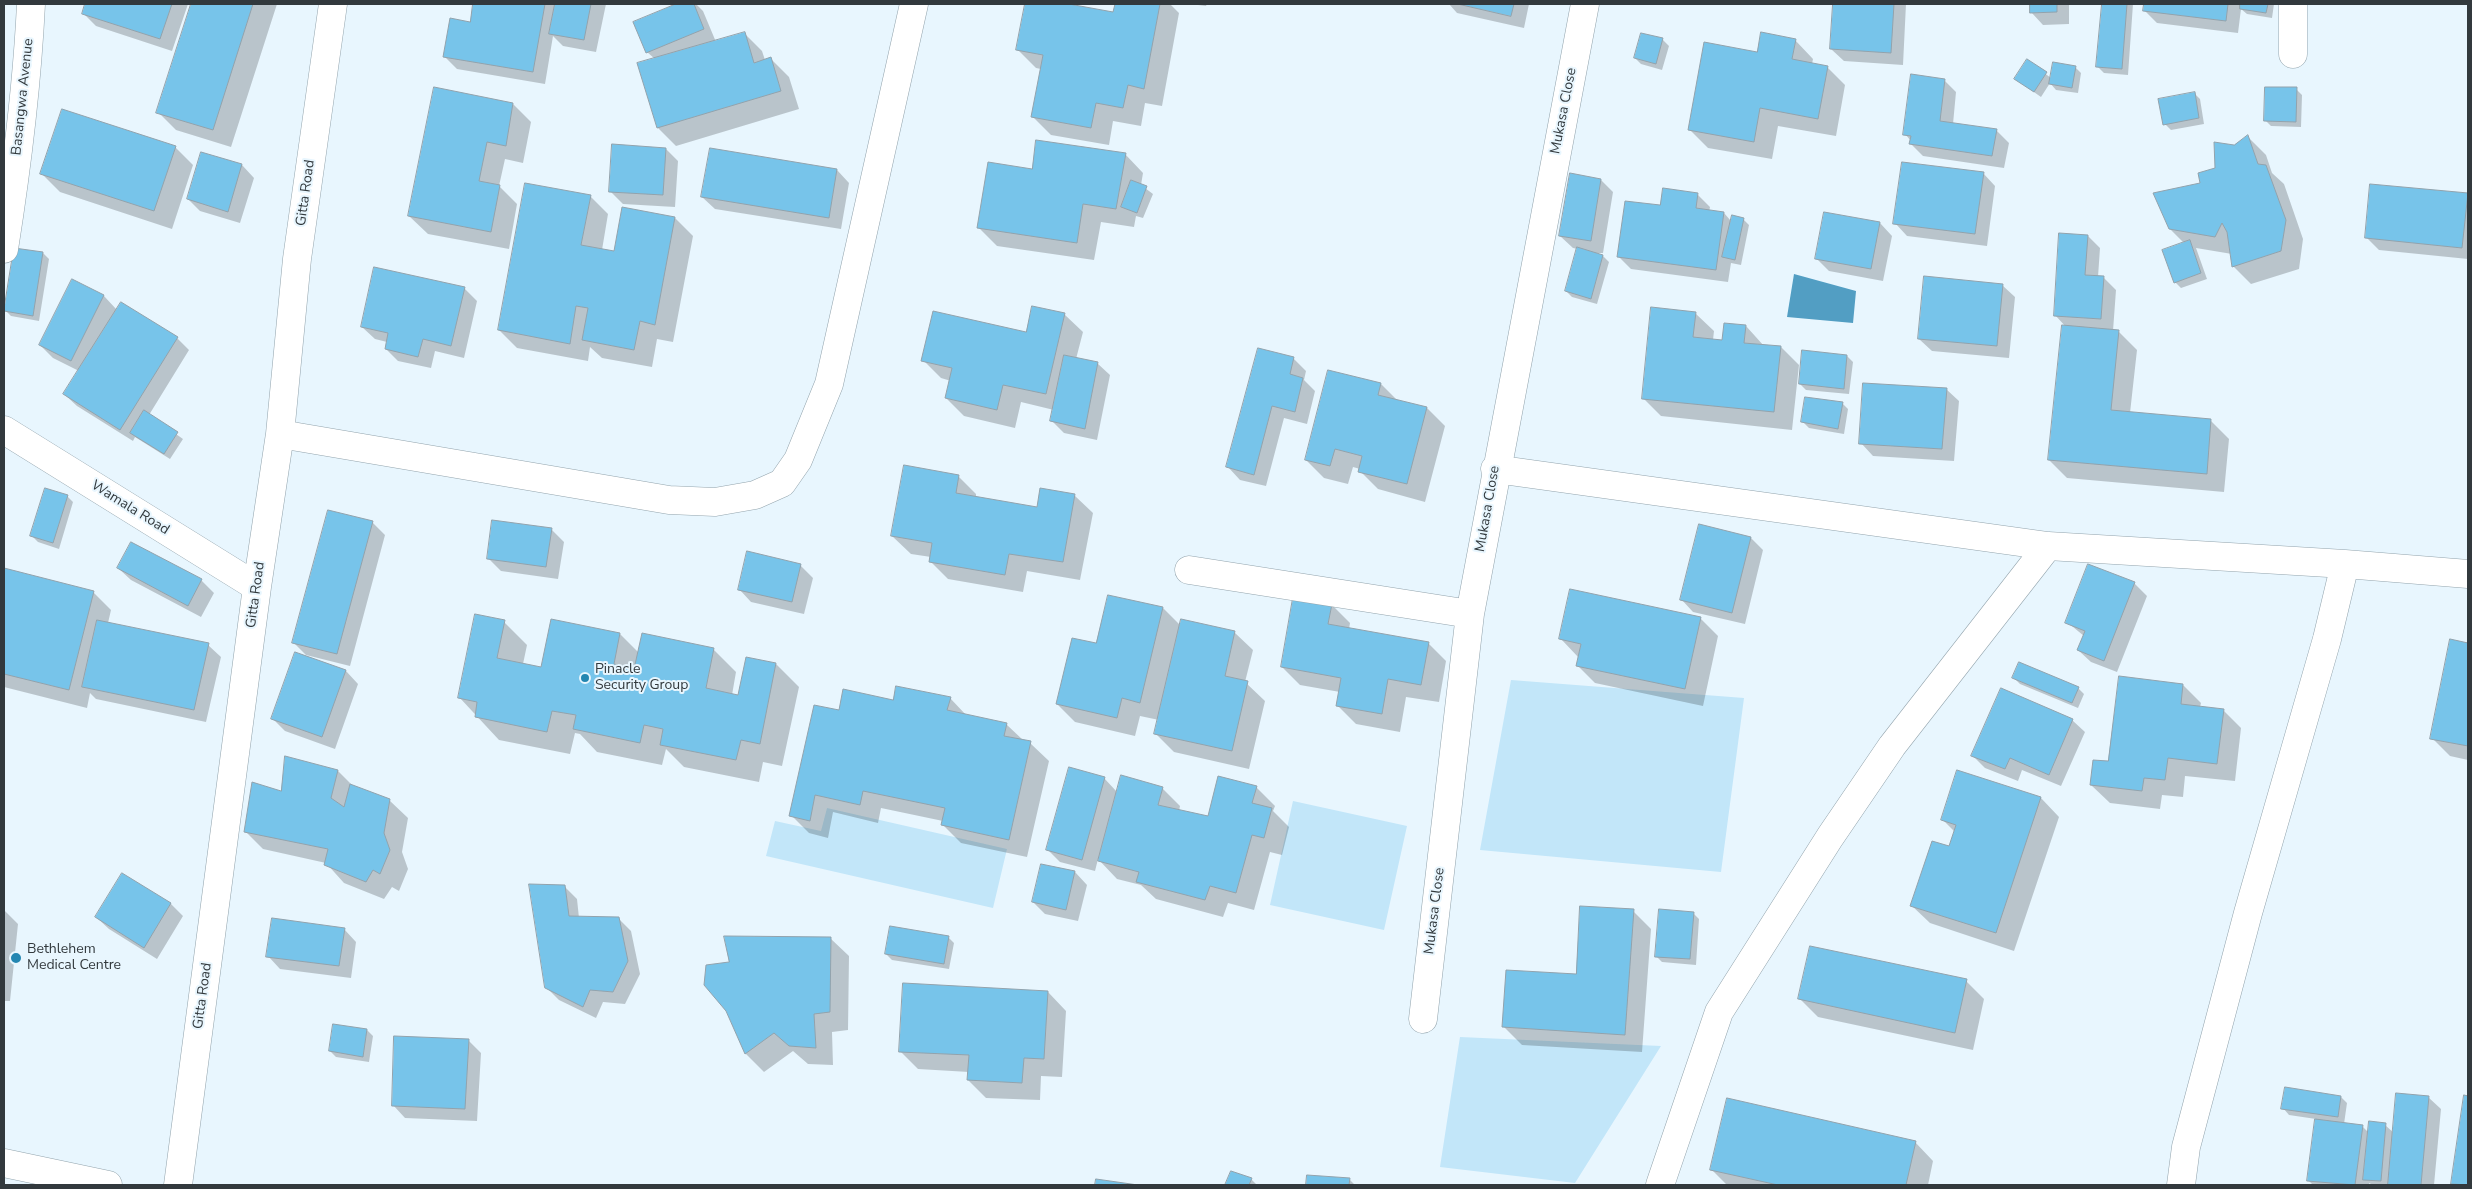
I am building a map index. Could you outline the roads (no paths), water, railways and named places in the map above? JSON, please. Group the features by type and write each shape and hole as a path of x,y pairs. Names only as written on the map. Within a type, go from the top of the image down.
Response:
{"street":[{"name":"Basangwa Avenue","path":"4,248 16,176 28,67 32,4"},
{"name":"Gitta Road","path":"178,1185 257,587 280,434 297,259 332,4"},
{"path":"280,434 669,500 715,502 756,495 782,482 798,460 829,384 914,4"},
{"name":"Mukasa Close","path":"1422,1020 1470,614 1495,469 1585,4"},
{"path":"2293,4 2293,54"},
{"name":"Wamala Road","path":"4,430 257,587"},
{"path":"1495,469 2048,546 2345,564 2468,574"},
{"path":"1660,1185 1719,1012 1830,837 1892,746 2048,546"},
{"path":"2181,1185 2186,1147 2220,1016 2327,639 2345,564"},
{"path":"1190,570 1470,614"},
{"path":"4,1163 108,1185"}],"water":[{"path":"1794,274 1856,291 1853,323 1787,317"}],"place":[{"name":"Pinacle Security Group","path":"585,678"},
{"name":"Bethlehem Medical Centre","path":"16,958"}]}
